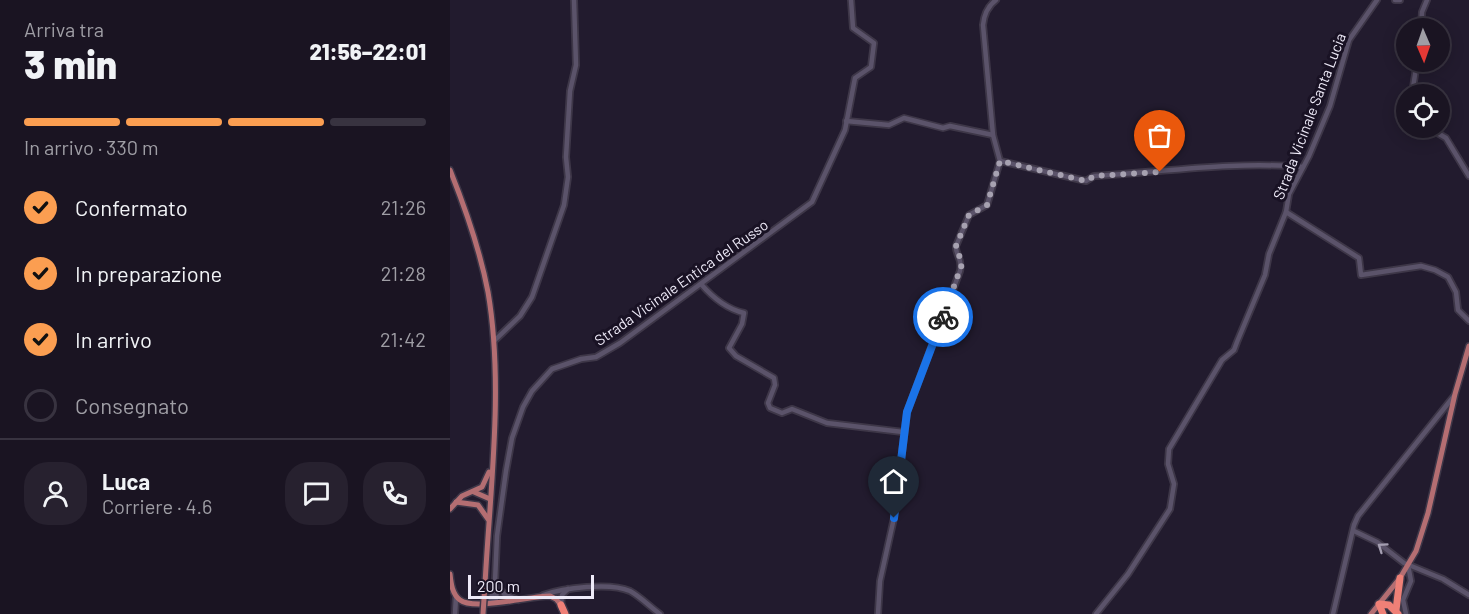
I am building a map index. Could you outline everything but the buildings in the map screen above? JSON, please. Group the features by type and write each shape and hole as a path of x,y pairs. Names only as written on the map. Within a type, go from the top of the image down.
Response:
{"highway":[{"path":"1397,612 1396,599 1400,578"},
{"path":"1383,614 1379,604 1389,605 1397,612"},
{"path":"561,605 565,614"}],"main road":[{"path":"450,170 468,215 481,261 494,341 495,394 483,614"},
{"path":"1371,614 1400,578 1416,551 1469,346"},
{"path":"450,509 462,496 482,487 487,481 492,465"},
{"path":"474,492 490,499"},
{"path":"456,502 477,505 490,499"},
{"path":"477,505 484,512 488,521"},
{"path":"450,574 456,597 470,604 550,596 561,605"}],"street":[{"path":"494,341 520,316 532,297 564,205 568,177 566,157 570,91 576,51 574,0"},
{"name":"Strada Vicinale Entica del Russo","path":"490,603 496,584 497,536 512,438 523,407 532,391 552,369 604,353 812,202 840,140 855,78 871,67 874,46 871,39 853,28 851,0"},
{"path":"879,614 880,581 894,518 903,432 913,394 960,271 961,259 956,246 969,215 987,205 1000,161 993,135 984,18 989,7 996,0"},
{"name":"Strada Vicinale Santa Lucia","path":"1096,614 1128,574 1170,509 1174,484 1168,464 1169,449 1222,360 1234,350 1265,275 1269,254 1286,212 1289,194 1310,156 1329,106 1350,40 1377,0"},
{"path":"1395,0 1400,0"},
{"path":"1422,18 1426,0"},
{"path":"846,121 889,125 904,118 944,128 950,126 993,135"},
{"path":"1446,138 1469,176"},
{"path":"1000,161 1086,181 1094,176 1240,164 1303,167"},
{"name":"Strada Vicinale Santa Lucia","path":"1286,212 1359,258 1361,275 1421,266 1448,277 1456,292 1458,310 1469,321"},
{"path":"701,284 727,307 744,314 742,324 729,348 736,356 774,378 775,385 768,403 770,408 782,413 792,409 827,423 903,432"},
{"path":"1333,614 1358,516 1455,394"},
{"path":"1354,531 1377,542 1408,565 1443,579 1469,595"},
{"path":"1406,614 1403,600 1412,581 1408,565"},
{"path":"496,584 504,594 518,600"},
{"path":"561,605 561,595 570,588"},
{"path":"540,596 570,588 628,590 660,614"},
{"path":"456,597 456,614"},
{"path":"456,614 463,602"}],"way so far":[{"path":"943,317 962,264 955,248 969,215 976,209 987,205 1000,161 1086,181 1094,176 1160,172"}],"route":[{"path":"894,518 907,412 943,317"}]}
